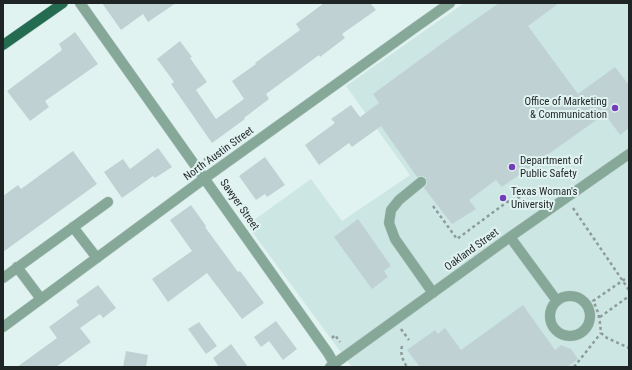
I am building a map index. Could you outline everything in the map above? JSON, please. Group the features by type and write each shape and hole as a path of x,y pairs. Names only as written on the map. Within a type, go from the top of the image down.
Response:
{"main road":[{"path":"3,45 63,3"}],"street":[{"name":"Sawyer Street","path":"80,3 328,353 333,366"},
{"name":"North Austin Street","path":"3,327 205,178 450,3"},
{"name":"Oakland Street","path":"333,366 510,238 628,158"},
{"path":"421,182 399,200 390,210 389,223 395,239 433,293"},
{"path":"3,278 108,202"},
{"path":"73,226 97,258"},
{"path":"510,238 557,301"},
{"path":"17,267 41,299"}],"path":[{"path":"203,160 209,156"},
{"path":"433,206 457,238 507,202 543,188"},
{"path":"573,208 624,280 629,290"},
{"path":"574,367 601,333 600,317 594,301 624,280"},
{"path":"600,317 629,296"},
{"path":"601,333 607,338 629,348"},
{"path":"335,336 340,342"},
{"path":"402,346 401,357 408,367"}],"shaded area":[{"name":"Texas Woman's University","path":"464,3 629,3 629,367 349,367 351,366 247,225 311,179 342,221 410,175 346,86"}],"building":[{"path":"102,3 176,3 148,22 143,14 121,30"},
{"path":"324,3 370,3 376,10 342,34 345,38 266,94 269,99 212,143 171,84 174,82 157,59 180,41 192,57 190,58 207,82 196,90 216,119 244,99 232,81 300,30 296,24"},
{"path":"499,3 559,3 528,26 578,94 615,67 629,85 629,128 620,135 605,114 502,187 496,180 469,200 476,209 452,224 424,188 427,184 426,178 423,176 417,177 381,126 352,147 349,143 319,165 305,145 335,123 331,119 351,105 360,117 379,103 373,94"},
{"path":"75,32 98,64 45,101 49,107 30,121 7,91 62,50 59,44"},
{"path":"158,148 172,167 155,178 153,176 122,198 104,172 123,159 130,169"},
{"path":"73,151 97,184 3,252 3,196 18,185 21,189"},
{"path":"265,157 285,185 267,197 265,194 256,200 239,176"},
{"path":"191,205 238,272 240,271 264,303 242,319 207,273 168,302 152,279 192,251 170,220"},
{"path":"358,219 391,266 384,271 388,277 372,289 334,237"},
{"path":"98,285 116,308 103,318 100,314 80,328 91,342 56,367 17,367 57,338 49,327 79,305 76,301"},
{"path":"523,305 555,350 561,345 571,349 578,359 567,367 420,367 407,350 435,330 438,334 445,328 461,350"},
{"path":"276,321 297,349 283,360 269,341 261,347 254,337"},
{"path":"199,322 217,346 206,354 188,329"},
{"path":"231,344 248,367 219,367 213,358"},
{"path":"126,351 148,355 146,367 123,367"}],"place":[{"name":"Office of Marketing & Communication","path":"615,108"},
{"name":"Department of Public Safety","path":"512,167"},
{"name":"Texas Woman's University","path":"503,198"}]}
